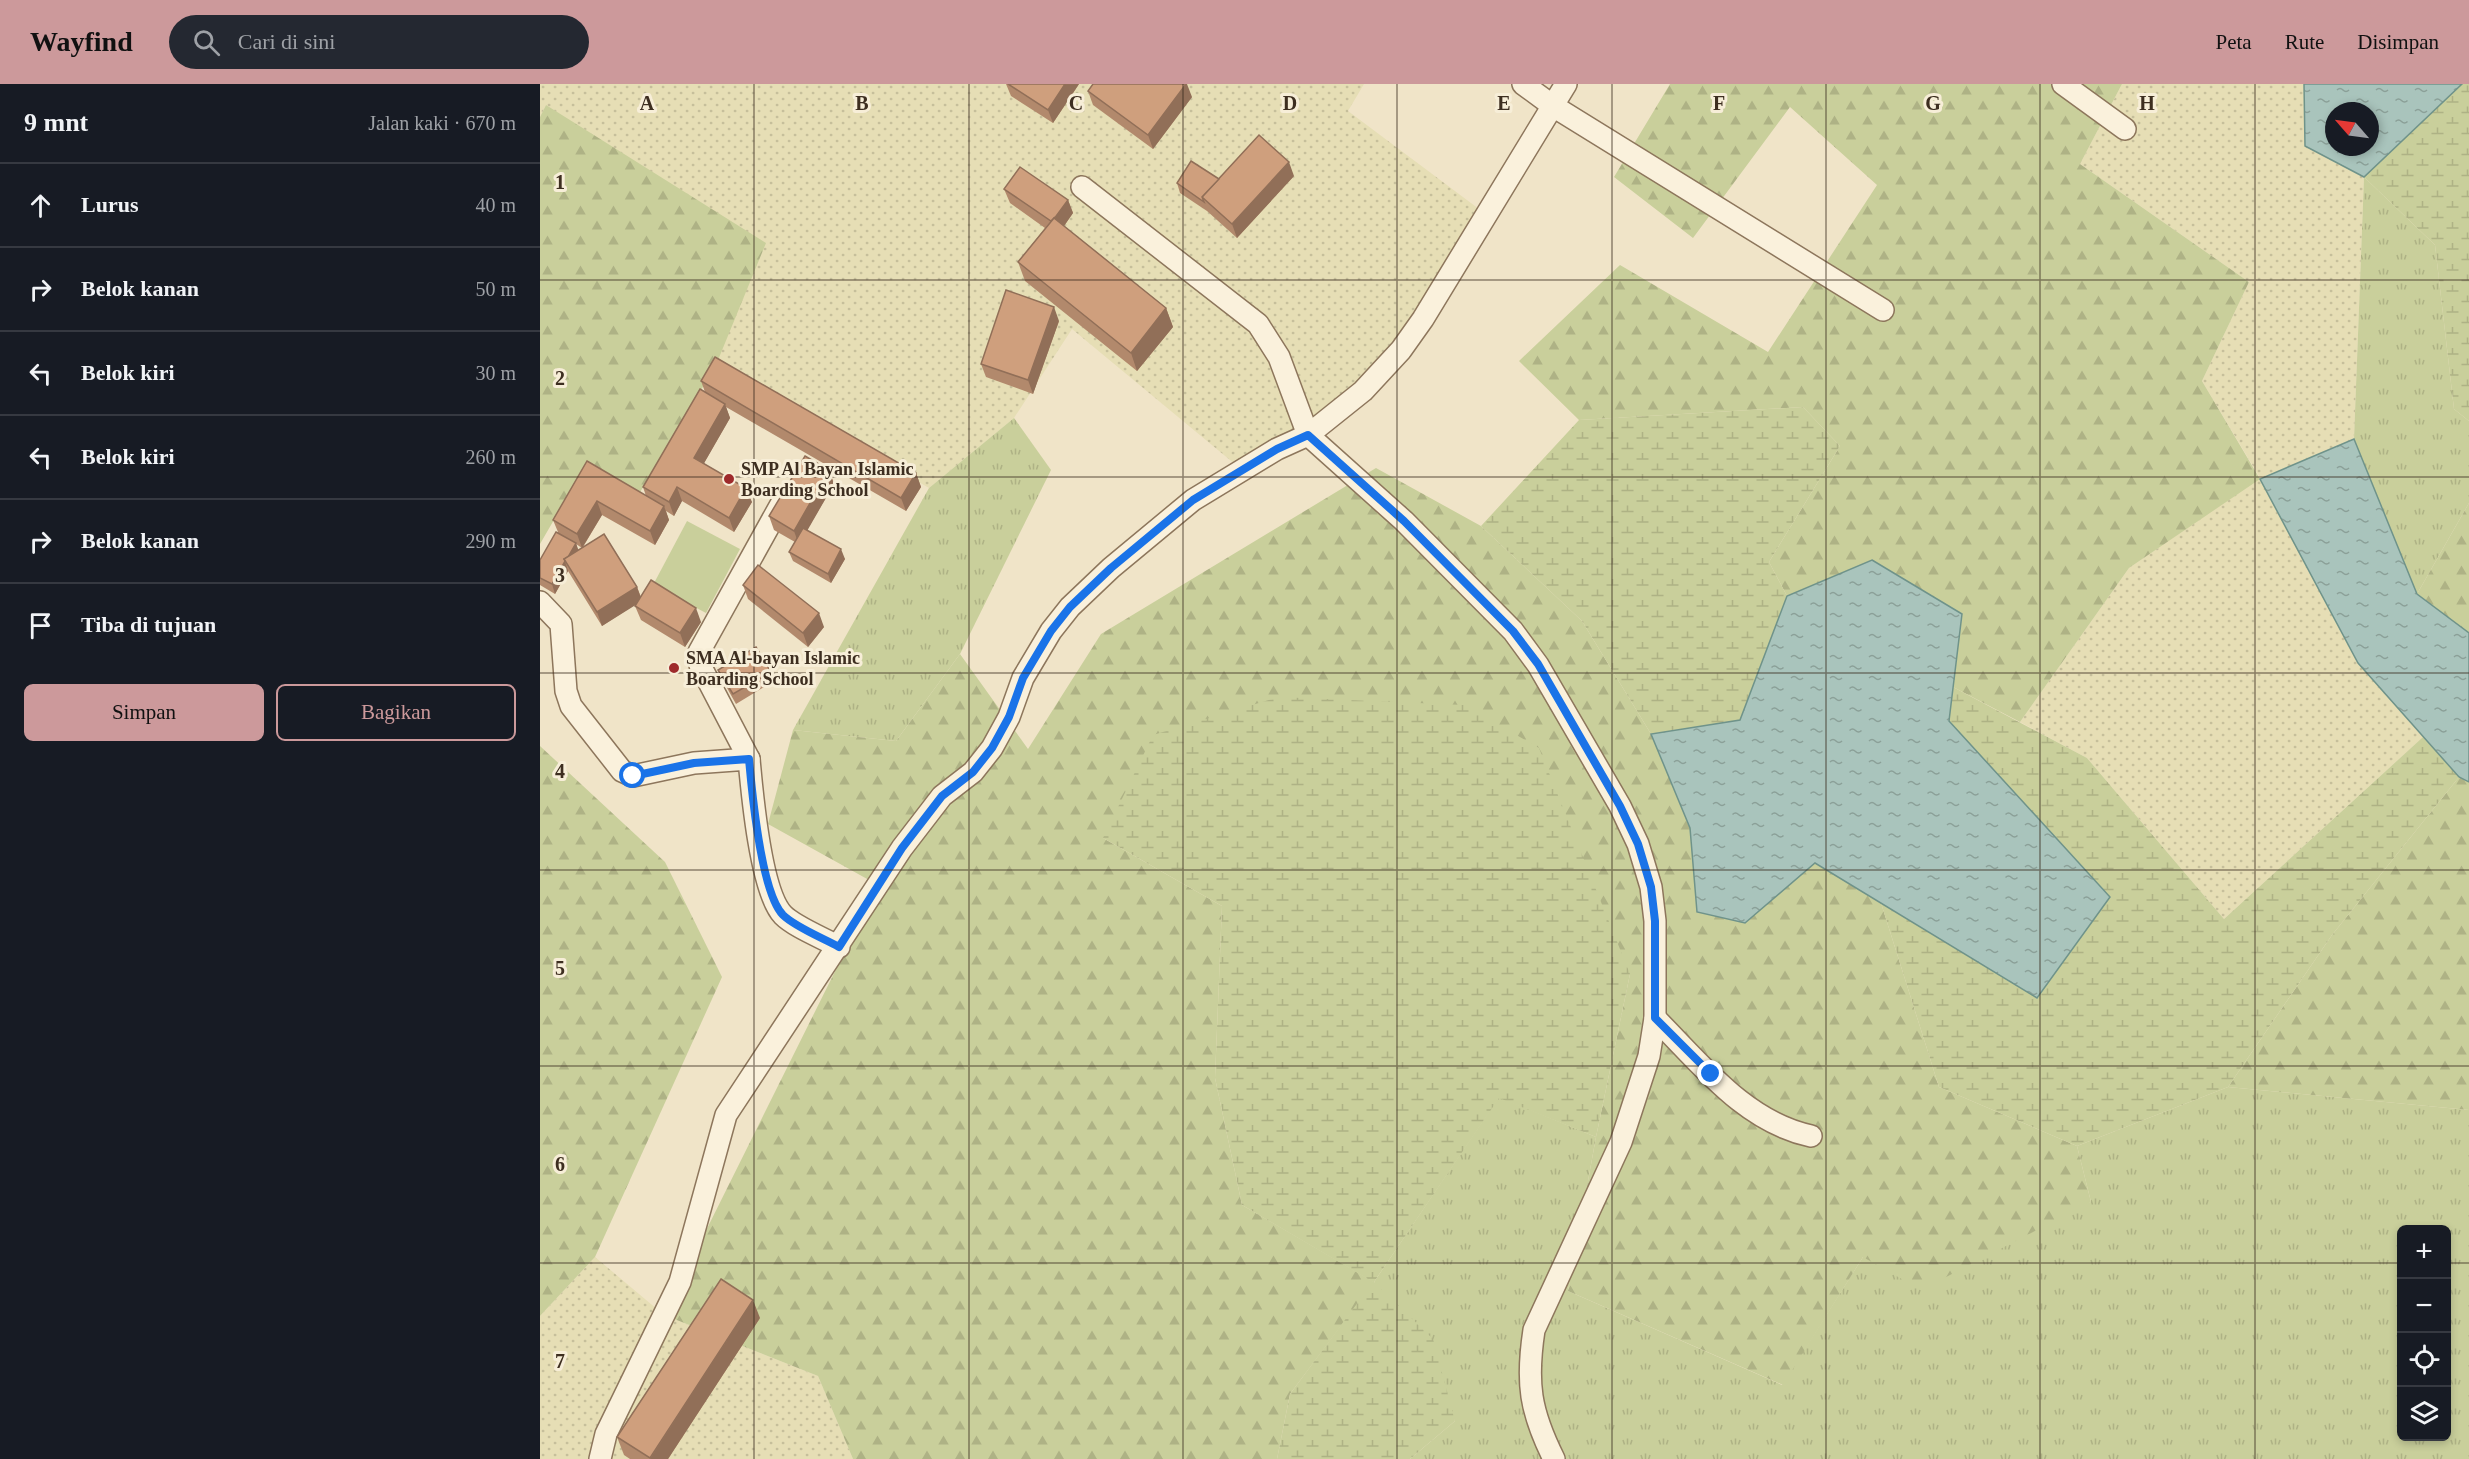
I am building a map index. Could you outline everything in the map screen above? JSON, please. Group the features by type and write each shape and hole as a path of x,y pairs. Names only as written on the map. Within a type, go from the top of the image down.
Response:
{"street":[{"path":"1523,84 1553,106 1882,310"},
{"path":"600,1459 606,1434 680,1282 726,1115 839,947 902,848 942,796 973,772 992,748 1009,717 1023,678 1051,631 1070,607 1111,568 1193,500 1277,449 1308,435 1363,390 1401,350 1423,319 1566,84"},
{"path":"2063,84 2125,129"},
{"path":"1082,187 1258,324 1279,357 1308,435 1404,521 1513,631 1538,664 1620,806 1638,844 1651,887 1655,921 1655,1018 1649,1056 1621,1142 1534,1330 1530,1360 1533,1409 1539,1429 1554,1459"},
{"path":"794,480 699,652 700,665 749,759 754,822 774,904 784,916 839,947"},
{"path":"540,602 561,624 566,691 571,706 622,771 633,776 694,763 749,759"},
{"path":"1655,1018 1749,1110 1790,1132 1811,1136"}],"shaded area":[{"path":"540,84 1364,84 1348,111 1483,212 1389,367 1242,470 1072,329 1014,418 929,488 716,365 546,105 540,117"},
{"path":"2122,84 2304,84 2305,146 2364,177 2354,439 2260,479 2358,663 2423,737 2224,919 2087,758 2020,722 2129,568 2260,478 2202,381 2249,282 2080,164"},
{"path":"595,1257 664,1315 818,1376 853,1459 540,1459 540,1316"}],"green space":[{"path":"1670,84 2122,84 2080,164 2249,282 2202,381 2260,479 2129,568 2020,722 1953,687 1962,614 1872,560 1787,596 1769,562 1840,446 1803,407 1579,420 1519,361 1620,265 1768,352 1877,185 1790,107 1693,238 1614,177"},
{"path":"2462,84 2469,84 2469,421 2454,409 2435,245 2364,177"},
{"path":"546,105 766,243 716,365 636,499 584,468 540,544 540,117"},
{"path":"2364,177 2435,245 2454,409 2469,421 2469,503 2417,594 2354,439"},
{"path":"1803,407 1840,446 1769,562 1787,596 1740,720 1651,734 1582,621 1481,526 1579,420"},
{"path":"1014,418 1051,470 960,654 896,741 793,730 929,488"},
{"path":"1376,468 1481,526 1582,621 1651,734 1690,828 1697,912 1745,923 1815,863 1881,903 1939,1087 2077,1146 2091,1202 1921,1290 1863,1257 1783,1385 1568,1291 1596,1137 1630,974 1103,838 1222,906 1215,1078 1242,1205 1374,1282 1290,1394 1277,1459 853,1459 818,1376 664,1315 878,885 768,824 793,730 896,741 960,654 1028,749 1101,634"},
{"path":"2469,503 2469,633 2417,594"},
{"path":"687,521 740,549 706,613 653,585"},
{"path":"1953,687 2087,758 2224,919 2423,737 2459,777 2332,935 2228,1087 2077,1146 1939,1087 1881,903 2037,998 2110,897 1949,721"},
{"path":"1279,697 1464,705 1539,748 1630,974 1596,1137 1499,1098 1374,1282 1433,1339 1455,1421 1410,1459 1277,1459 1290,1394 1373,1282 1242,1205 1215,1078 1222,906 1103,838 1153,735"},
{"path":"540,746 665,862 722,977 595,1257 540,1316"},
{"path":"2459,777 2469,782 2469,1110 2228,1087 2332,935"},
{"path":"2228,1087 2469,1110 2469,1459 1410,1459 1455,1421 1374,1282 1499,1097 1596,1137 1568,1291 1782,1385 1863,1257 2091,1202 2077,1146"}],"water":[{"path":"2304,84 2462,84 2364,177 2305,146"},
{"path":"2354,439 2417,594 2469,633 2469,782 2459,777 2358,663 2260,479"},
{"path":"1872,560 1962,614 1949,721 2110,897 2037,998 1815,863 1745,923 1697,912 1690,828 1651,734 1740,720 1787,596"}],"building":[{"path":"1008,84 1065,84 1048,110"},
{"path":"1093,84 1186,84 1148,135 1088,91"},
{"path":"1259,135 1289,162 1232,224 1202,197"},
{"path":"1191,161 1219,179 1202,197 1204,202 1177,183"},
{"path":"1020,167 1068,200 1051,221 1004,189"},
{"path":"1054,218 1166,308 1131,353 1018,262"},
{"path":"1006,290 1054,307 1028,380 981,364"},
{"path":"715,357 916,473 901,498 701,381"},
{"path":"700,389 725,404 694,458 746,488 729,518 677,487 669,502 643,487"},
{"path":"805,456 829,470 794,531 769,516"},
{"path":"587,461 664,506 650,531 597,501 577,534 553,520"},
{"path":"803,528 841,549 828,574 789,552"},
{"path":"556,532 576,543 568,557 564,559 552,584 540,578 540,560"},
{"path":"604,534 637,587 597,612 564,559"},
{"path":"758,565 819,613 803,633 743,585"},
{"path":"651,580 696,608 680,633 635,606"},
{"path":"756,647 771,672 733,694 718,670"},
{"path":"721,1279 753,1300 650,1458 617,1437"}],"place":[{"name":"SMP Al Bayan Islamic Boarding School","path":"729,479"},
{"name":"SMA Al-bayan Islamic Boarding School","path":"674,668"}],"route":[{"path":"633,776 694,763 749,759 754,822 774,904 784,916 839,947 902,848 942,796 973,772 992,748 1009,717 1023,678 1051,631 1070,607 1111,568 1193,500 1277,449 1308,435 1404,521 1513,631 1538,664 1620,806 1638,844 1651,887 1655,921 1655,1018 1711,1074"}]}
